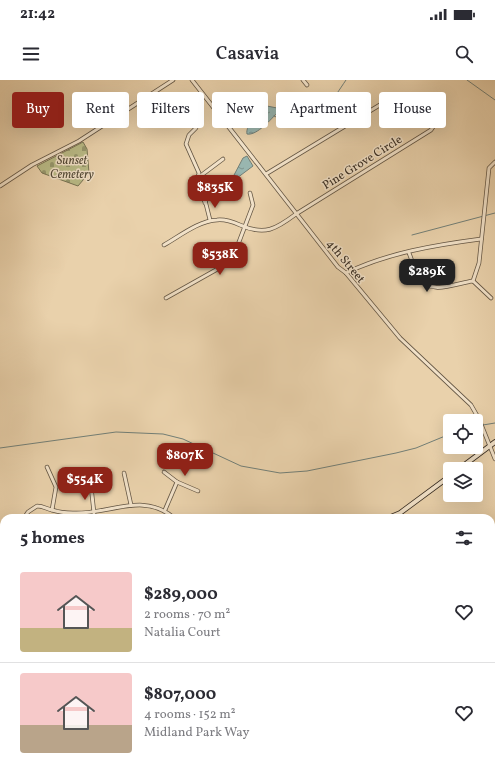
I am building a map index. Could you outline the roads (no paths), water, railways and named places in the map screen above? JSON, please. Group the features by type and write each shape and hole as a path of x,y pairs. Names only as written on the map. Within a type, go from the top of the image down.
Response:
{"street":[{"path":"0,186 32,165 79,141 173,80"},
{"name":"4th Street","path":"192,80 338,267 346,273 400,338 471,405 485,433 489,447 495,459"},
{"path":"303,80 307,85"},
{"path":"266,174 379,105"},
{"path":"196,128 189,135 186,144 199,176 202,178 208,192 205,203"},
{"name":"Pine Grove Circle","path":"210,220 230,221 254,231 268,231 279,226 431,128"},
{"path":"164,245 200,224 210,220 196,181 199,176 223,159"},
{"path":"473,281 479,263 489,168 495,162"},
{"path":"166,298 230,262 253,205 250,193"},
{"path":"346,273 377,260 409,253 434,245 481,239"},
{"path":"409,253 418,277 429,286 441,288 473,281"},
{"path":"473,281 491,298"},
{"path":"469,462 495,442"},
{"path":"47,467 56,487 52,510"},
{"path":"164,472 177,482 198,491"},
{"path":"124,473 131,504"},
{"path":"398,514 443,481"},
{"path":"165,510 177,482"},
{"path":"91,486 94,513"},
{"path":"27,514 37,506 73,513 94,513 131,504 150,505 165,510 170,514"}],"water":[{"path":"268,106 276,108 276,114 268,122"},
{"path":"248,128 262,128 251,134 247,134"},
{"path":"247,156 253,166 233,181 233,177 243,158"}],"waterway":[{"path":"274,116 296,126 305,124 325,109 346,80"},
{"path":"467,80 495,100"},
{"path":"412,235 495,213"},
{"path":"483,425 495,423"},
{"path":"0,448 116,432 163,434 183,439 241,466 280,473 307,471 396,453 416,448 443,437"}],"park label":[{"name":"Sunset Cemetery","path":"72,167"}]}
